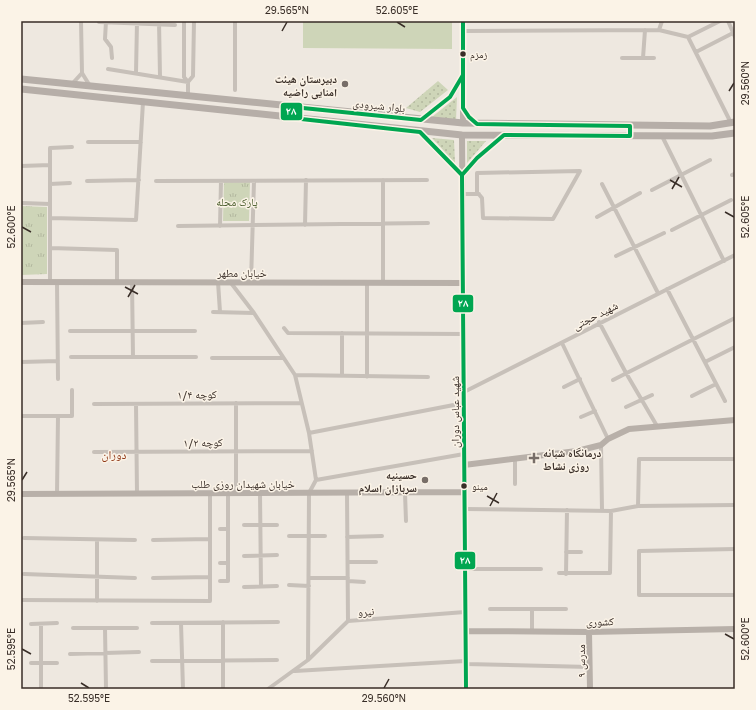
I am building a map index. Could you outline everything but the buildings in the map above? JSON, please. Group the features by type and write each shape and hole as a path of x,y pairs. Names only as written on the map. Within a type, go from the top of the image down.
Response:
{"main road":[{"name":"بلوار شیرودی","path":"21,79 463,124 710,126 733,123"},
{"name":"بلوار شیرودی","path":"21,89 420,132 462,135 712,136 735,133"},
{"path":"283,117 285,111 284,106"},
{"path":"292,118 291,112 293,107"},
{"path":"630,126 630,136"}],"street":[{"path":"81,21 82,73 90,86"},
{"path":"184,21 184,77 188,82 188,96"},
{"path":"188,82 194,76 194,21"},
{"path":"235,21 235,90"},
{"path":"463,21 463,124"},
{"path":"659,30 662,21"},
{"path":"463,31 659,30 688,37 720,21"},
{"path":"696,52 734,35 728,21"},
{"path":"99,22 159,22 175,25"},
{"path":"106,22 105,38 111,47 112,58"},
{"path":"136,73 137,22"},
{"path":"159,22 160,77"},
{"path":"643,58 645,30"},
{"path":"688,37 733,123"},
{"path":"622,58 654,58"},
{"path":"108,69 188,82"},
{"path":"72,84 82,73"},
{"path":"421,120 450,98 463,75"},
{"path":"50,218 136,220 143,102"},
{"path":"463,108 469,117 477,124"},
{"path":"420,132 442,152 462,176 477,158 504,136"},
{"name":"شهید عباس دوران","path":"462,135 466,689"},
{"path":"662,136 724,260"},
{"path":"88,142 141,142"},
{"path":"50,282 50,148 72,148"},
{"path":"652,190 710,160"},
{"path":"21,166 50,165"},
{"path":"580,171 553,219 483,218 482,198 479,194 477,192 477,173 580,171"},
{"path":"87,181 139,180"},
{"path":"251,282 254,180"},
{"path":"305,225 306,180"},
{"path":"383,180 383,283"},
{"path":"156,181 426,180"},
{"path":"220,226 221,181"},
{"path":"50,184 70,183"},
{"path":"602,184 658,293"},
{"path":"597,217 640,193"},
{"path":"463,194 479,194"},
{"path":"672,230 731,200"},
{"path":"22,203 50,204"},
{"path":"178,226 428,223"},
{"path":"616,256 664,233"},
{"path":"50,248 117,250 117,282"},
{"name":"شهید حجتی","path":"464,392 562,343 599,322 667,290 735,255"},
{"name":"خیابان مطهر","path":"21,282 463,283"},
{"path":"57,282 58,379"},
{"path":"132,282 133,357"},
{"path":"218,282 220,312"},
{"path":"231,283 254,313 282,358 295,375 309,432 316,480 309,493 308,660"},
{"path":"367,283 367,377"},
{"path":"667,290 725,401"},
{"path":"213,312 254,313"},
{"path":"613,380 735,318"},
{"path":"21,323 43,322"},
{"path":"599,322 626,373 643,399 657,426"},
{"path":"284,328 288,333 464,334"},
{"path":"70,331 195,330"},
{"path":"342,333 342,375"},
{"path":"562,343 608,439"},
{"path":"705,362 735,347"},
{"path":"71,357 196,357"},
{"path":"212,358 282,358"},
{"path":"21,362 58,361"},
{"path":"295,375 428,377"},
{"path":"564,387 580,379"},
{"path":"692,396 716,384"},
{"path":"21,416 72,416 72,390"},
{"path":"626,407 652,395"},
{"path":"236,403 236,493"},
{"name":"کوچه ۱/۴","path":"94,404 301,403"},
{"path":"309,432 464,403"},
{"path":"136,404 137,494"},
{"path":"581,418 595,411"},
{"path":"57,494 58,416"},
{"path":"464,465 577,451 600,445 608,439 629,429 657,426 693,425 735,420"},
{"path":"600,445 602,510"},
{"name":"کوچه ۱/۲","path":"94,452 236,450 312,451"},
{"path":"316,480 464,454"},
{"path":"515,458 515,484"},
{"path":"638,506 639,459 735,459"},
{"name":"خیابان شهیدان روزی طلب","path":"21,494 464,492"},
{"path":"21,600 210,601 210,493"},
{"path":"220,581 228,581 228,493"},
{"path":"260,493 262,586"},
{"path":"347,493 348,622"},
{"path":"405,493 406,521"},
{"path":"465,510 611,511 638,506 735,505"},
{"path":"566,574 567,510"},
{"path":"559,573 610,573 611,511"},
{"path":"244,525 277,525"},
{"path":"220,529 228,529"},
{"path":"290,536 325,536"},
{"path":"347,537 382,536"},
{"path":"24,538 135,540"},
{"path":"97,540 97,600"},
{"path":"152,540 210,540"},
{"path":"735,549 639,551 639,595 735,595"},
{"path":"566,552 581,552"},
{"path":"244,556 277,555"},
{"path":"348,562 376,562"},
{"path":"220,563 228,563"},
{"path":"465,569 541,569"},
{"path":"24,574 135,578"},
{"path":"153,578 210,577"},
{"path":"309,578 364,582"},
{"path":"244,587 277,586"},
{"path":"289,586 309,586"},
{"path":"490,609 566,609"},
{"path":"532,609 532,632"},
{"name":"نیرو","path":"268,689 308,660 348,622 465,612"},
{"path":"223,622 223,689"},
{"path":"152,623 278,622"},
{"path":"31,624 57,623"},
{"path":"181,623 183,689"},
{"path":"41,624 41,689"},
{"path":"73,628 137,628"},
{"path":"105,628 106,689"},
{"name":"کشوری","path":"465,631 589,632 735,629"},
{"name":"مدرس ۹","path":"589,632 590,689"},
{"path":"70,654 140,652"},
{"path":"152,661 277,660"},
{"path":"294,671 466,662 590,667"},
{"path":"31,663 57,663"}],"green space":[{"path":"303,21 452,21 452,49 303,48"},
{"path":"438,81 448,90 420,112 406,108"},
{"path":"457,97 456,120 432,117"},
{"path":"432,138 454,140 455,163"},
{"path":"467,141 486,141 467,163"},
{"name":"پارک محله","path":"224,181 250,182 249,221 223,221"},
{"path":"21,206 47,207 47,274 21,275"}],"transit line":[{"name":"۲۸","path":"462,175 477,158 504,135 630,136 630,126 477,124 469,117 463,108 463,21"},
{"name":"۲۸","path":"462,175 420,132 292,118 291,112 293,107 421,120 450,97 463,75"},
{"name":"۲۸","path":"462,175 466,689"}],"place":[{"name":"زمزم","path":"463,54"},
{"name":"دبیرستان هیئت امنایی راضیه","path":"345,84"},
{"name":"درمانگاه شبانه روزی نشاط","path":"534,458"},
{"name":"حسینیه سربازان اسلام","path":"425,480"},
{"name":"مینو","path":"464,486"}],"district":[{"name":"دوران","path":"114,454"}]}
